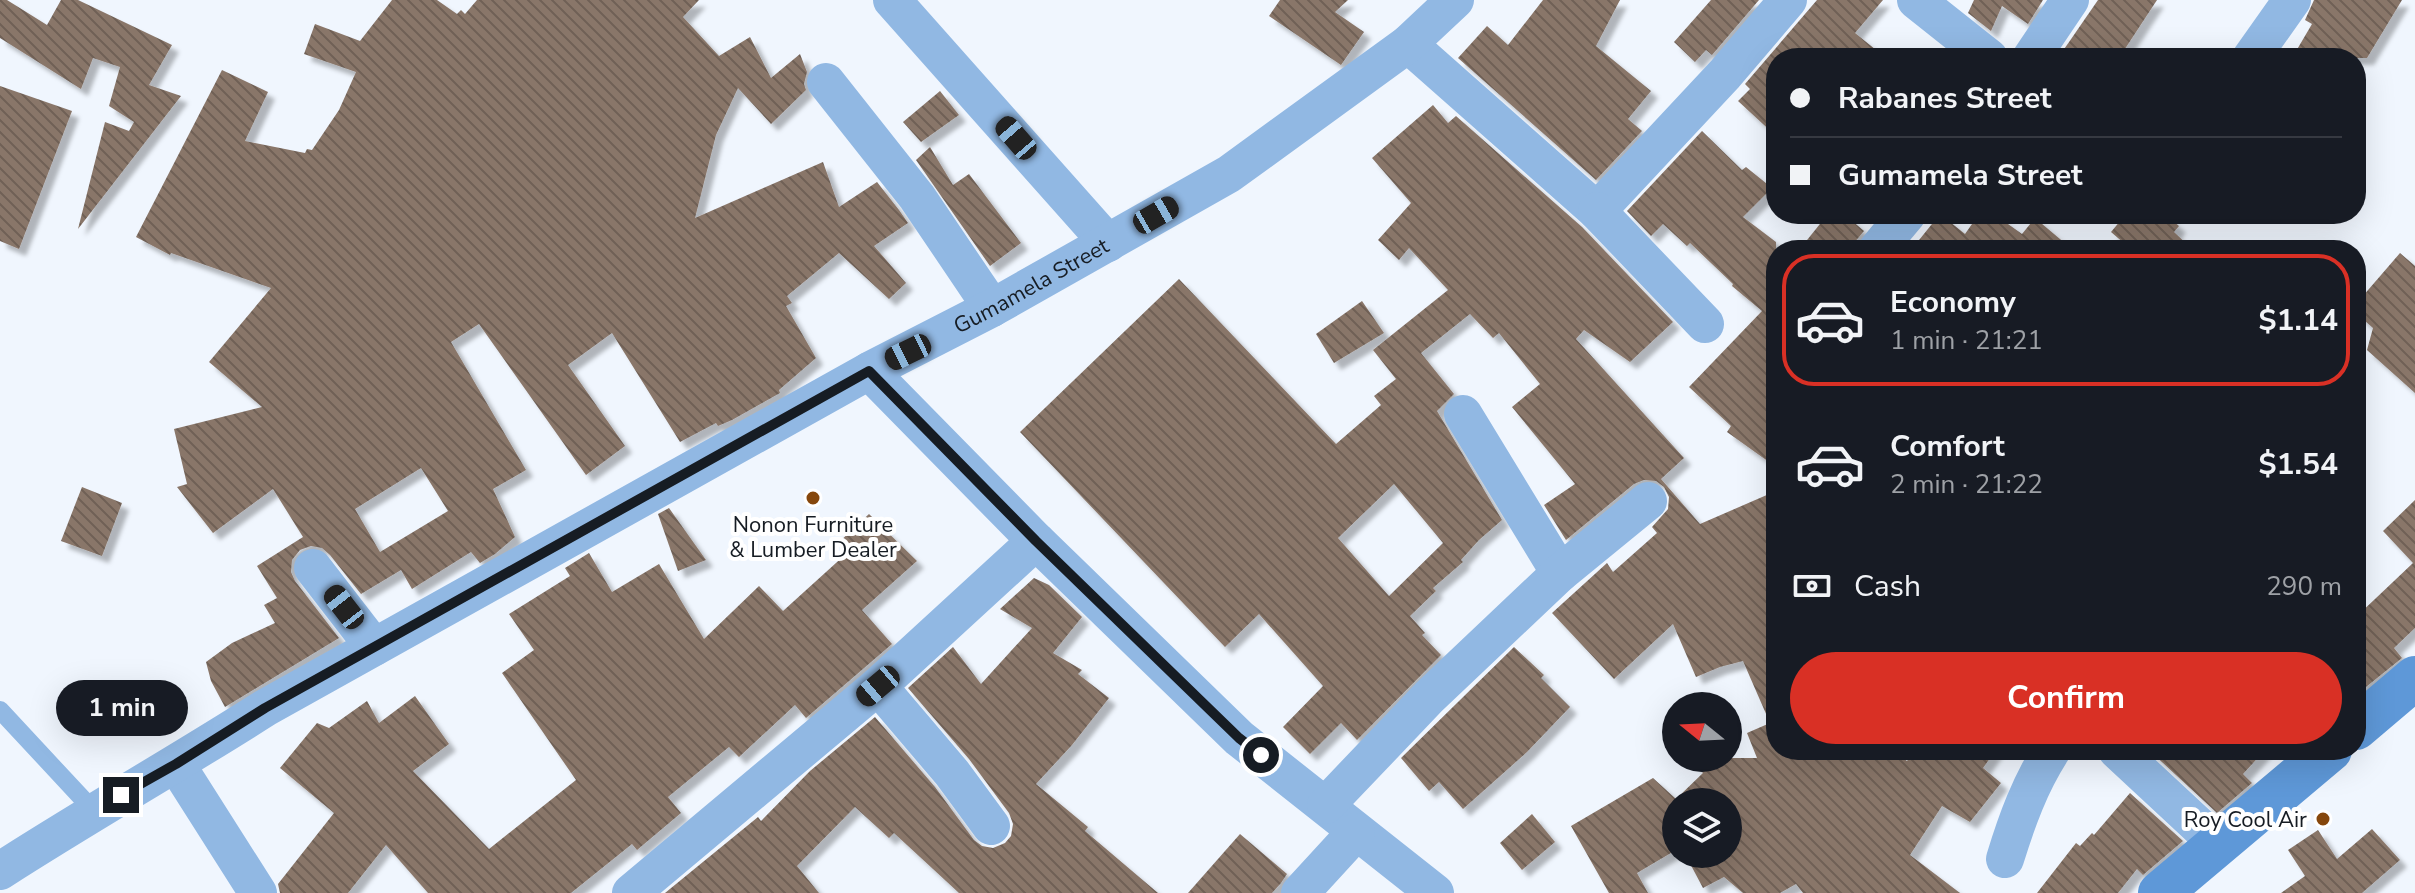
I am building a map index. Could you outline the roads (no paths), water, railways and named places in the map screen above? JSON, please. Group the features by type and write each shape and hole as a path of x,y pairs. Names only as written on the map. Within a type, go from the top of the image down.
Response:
{"main road":[{"path":"2366,720 2415,678"},
{"path":"2160,893 2318,760"}],"street":[{"path":"892,0 1108,243"},
{"name":"Gumamela Street","path":"0,871 265,708 1229,174 1408,44 1455,0"},
{"path":"1597,211 1725,74 1788,0"},
{"path":"1916,0 1976,48"},
{"path":"2038,48 2070,0"},
{"path":"2258,48 2292,0"},
{"path":"1408,44 1597,211 1705,324"},
{"path":"826,82 917,197 992,308"},
{"path":"1885,240 1899,224"},
{"path":"869,371 1036,541 1239,738 1435,893"},
{"path":"1463,414 1560,573"},
{"path":"1326,805 1429,697 1560,573 1648,501"},
{"path":"631,893 878,686 1036,541"},
{"path":"313,568 374,647"},
{"path":"878,686 952,773 991,826"},
{"path":"2005,859 2017,819 2045,760"},
{"path":"2128,760 2218,844"},
{"path":"176,764 258,893"},
{"path":"1300,893 1356,832"}],"lane":[{"path":"0,710 94,811"}],"place":[{"name":"Nonon Furniture & Lumber Dealer","path":"813,498"},
{"name":"Roy Cool Air","path":"2323,819"}]}
